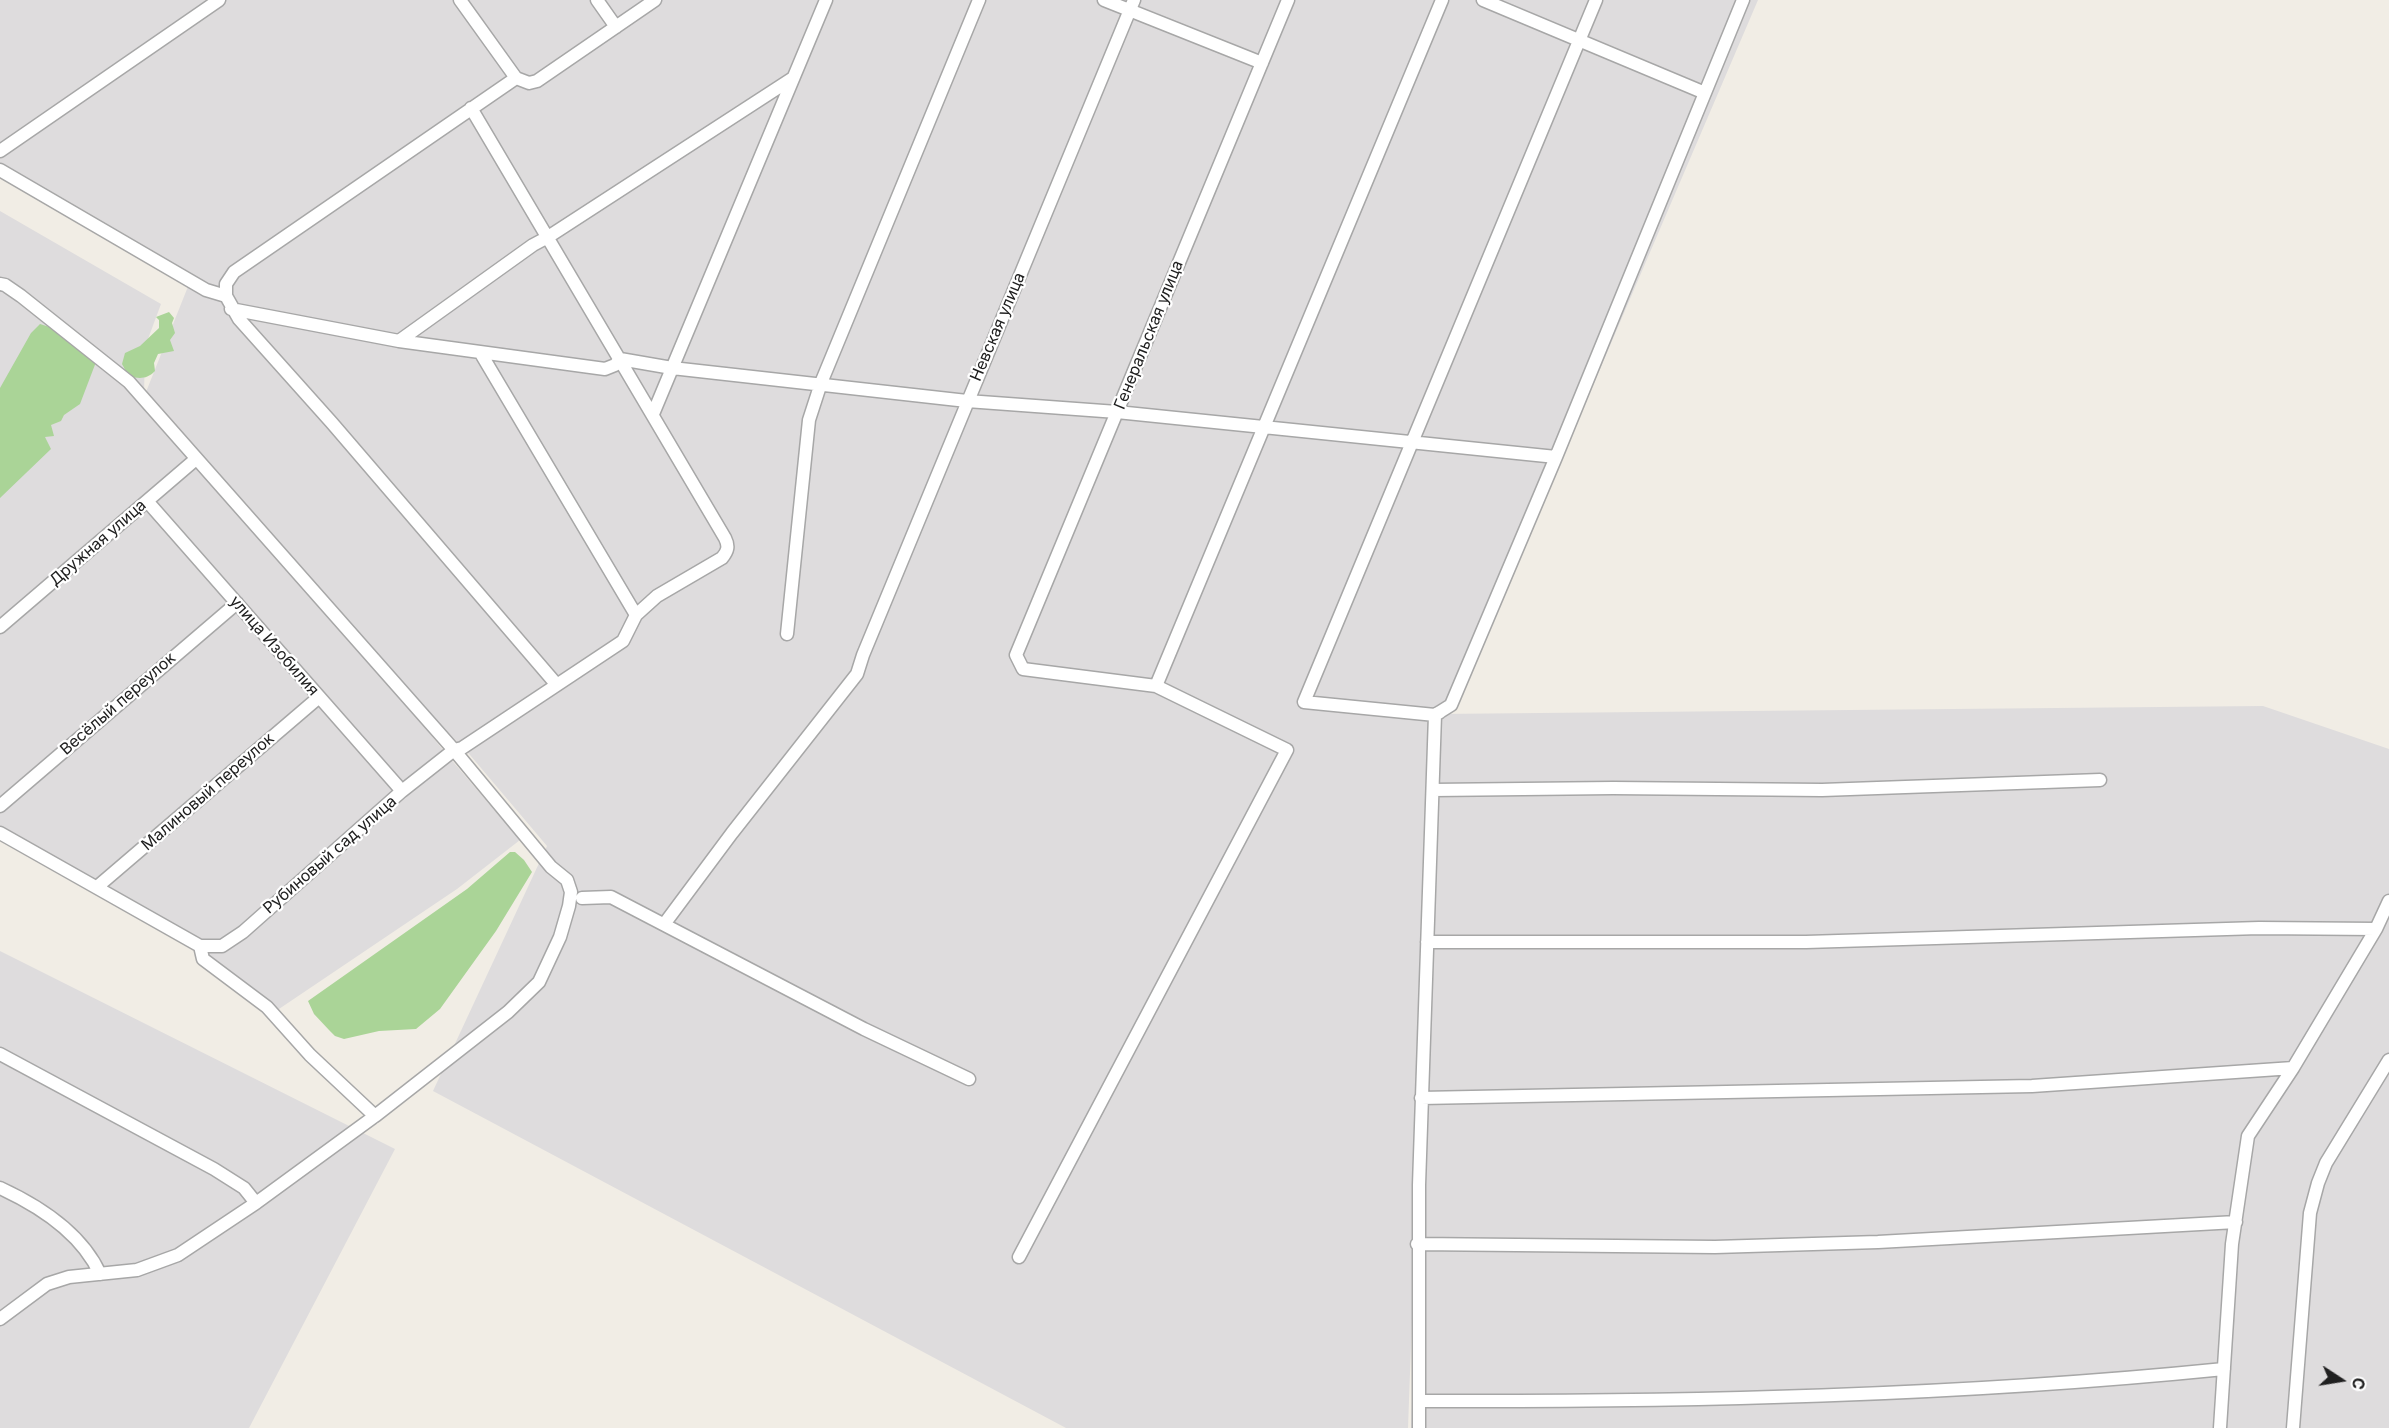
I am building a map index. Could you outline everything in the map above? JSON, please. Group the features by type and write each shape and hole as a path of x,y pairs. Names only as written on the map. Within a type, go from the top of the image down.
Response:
{"street":[{"path":"0,151 219,0"},
{"path":"460,0 516,78 523,82 537,81 655,0"},
{"path":"597,0 616,27"},
{"path":"653,414 826,0"},
{"path":"787,634 809,420 821,383 979,0"},
{"path":"1104,0 1132,5 1262,63"},
{"name":"Генеральская улица","path":"1156,686 1023,669 1016,654 1288,0"},
{"path":"1019,1257 1287,750 1156,686 1266,428 1442,0"},
{"path":"1483,0 1705,93"},
{"path":"1596,0 1304,702 1435,715 1451,705 1556,457 1743,0"},
{"name":"Невская улица","path":"665,923 746,815 857,674 1132,5"},
{"path":"516,78 234,272 226,284 225,296 231,309 557,685"},
{"path":"399,341 533,244 548,237 793,78"},
{"path":"471,108 728,544 727,552 722,558 657,596 636,615 480,352"},
{"path":"0,170 206,290 225,296"},
{"path":"0,284 21,296 129,382 454,750 551,867 567,880 571,892 560,937 539,982 508,1012 375,1116 256,1203 178,1256 137,1270 69,1277 47,1284 0,1320"},
{"path":"231,309 399,341 605,369 615,365 620,359"},
{"path":"620,359 672,368 968,401 1117,412 1556,457"},
{"name":"Дружная улица","path":"0,627 196,459"},
{"name":"улица Изобилия","path":"147,501 402,791"},
{"name":"Весёлый переулок","path":"0,806 237,603"},
{"name":"Рубиновый сад улица","path":"200,946 222,946 243,932 402,791 454,750 462,748 623,641 636,615"},
{"name":"Малиновый переулок","path":"97,887 318,698"},
{"path":"1419,1428 1417,1244 1435,715"},
{"path":"1433,790 1613,788 1822,790 2100,780"},
{"path":"0,833 200,946 203,959 267,1007 310,1055 375,1116"},
{"path":"582,898 611,897 665,923 864,1029 969,1079"},
{"path":"2220,1428 2232,1244 2248,1136 2293,1068 2376,929 2389,901"},
{"path":"1427,942 1806,942 2259,928 2376,929"},
{"path":"0,1054 214,1169 244,1188 256,1203"},
{"path":"2293,1428 2310,1213 2326,1163 2389,1060"},
{"path":"1421,1098 2032,1086 2293,1068"},
{"path":"0,1188 69,1232 87,1249 100,1274"},
{"path":"1417,1244 1726,1247 1878,1242 2236,1222"},
{"path":"1419,1401 1604,1402 1860,1396 2135,1378 2224,1369"}],"shaded area":[{"path":"0,0 1758,0 1454,710 1434,713 1408,1428 1066,1428 433,1091 547,846 470,755 332,612 443,750 520,840 457,889 273,1013 223,974 200,946 0,833 0,211 161,304 145,347 144,397 191,279 0,170"},
{"path":"2263,706 2389,749 2389,1428 1411,1428 1437,714"},
{"path":"0,951 395,1149 249,1428 0,1428"}],"green space":[{"path":"169,312 174,318 172,323 175,333 170,340 174,351 158,354 154,363 155,371 149,376 129,377 122,364 125,353 140,346 159,328 159,320 156,317"},
{"path":"40,324 59,330 96,362 80,404 64,415 61,421 51,425 54,436 45,437 51,449 0,498 0,388 31,333"},
{"path":"510,852 515,852 524,860 532,872 496,931 440,1009 416,1029 379,1031 344,1039 335,1036 314,1014 308,1001 467,889"}]}
